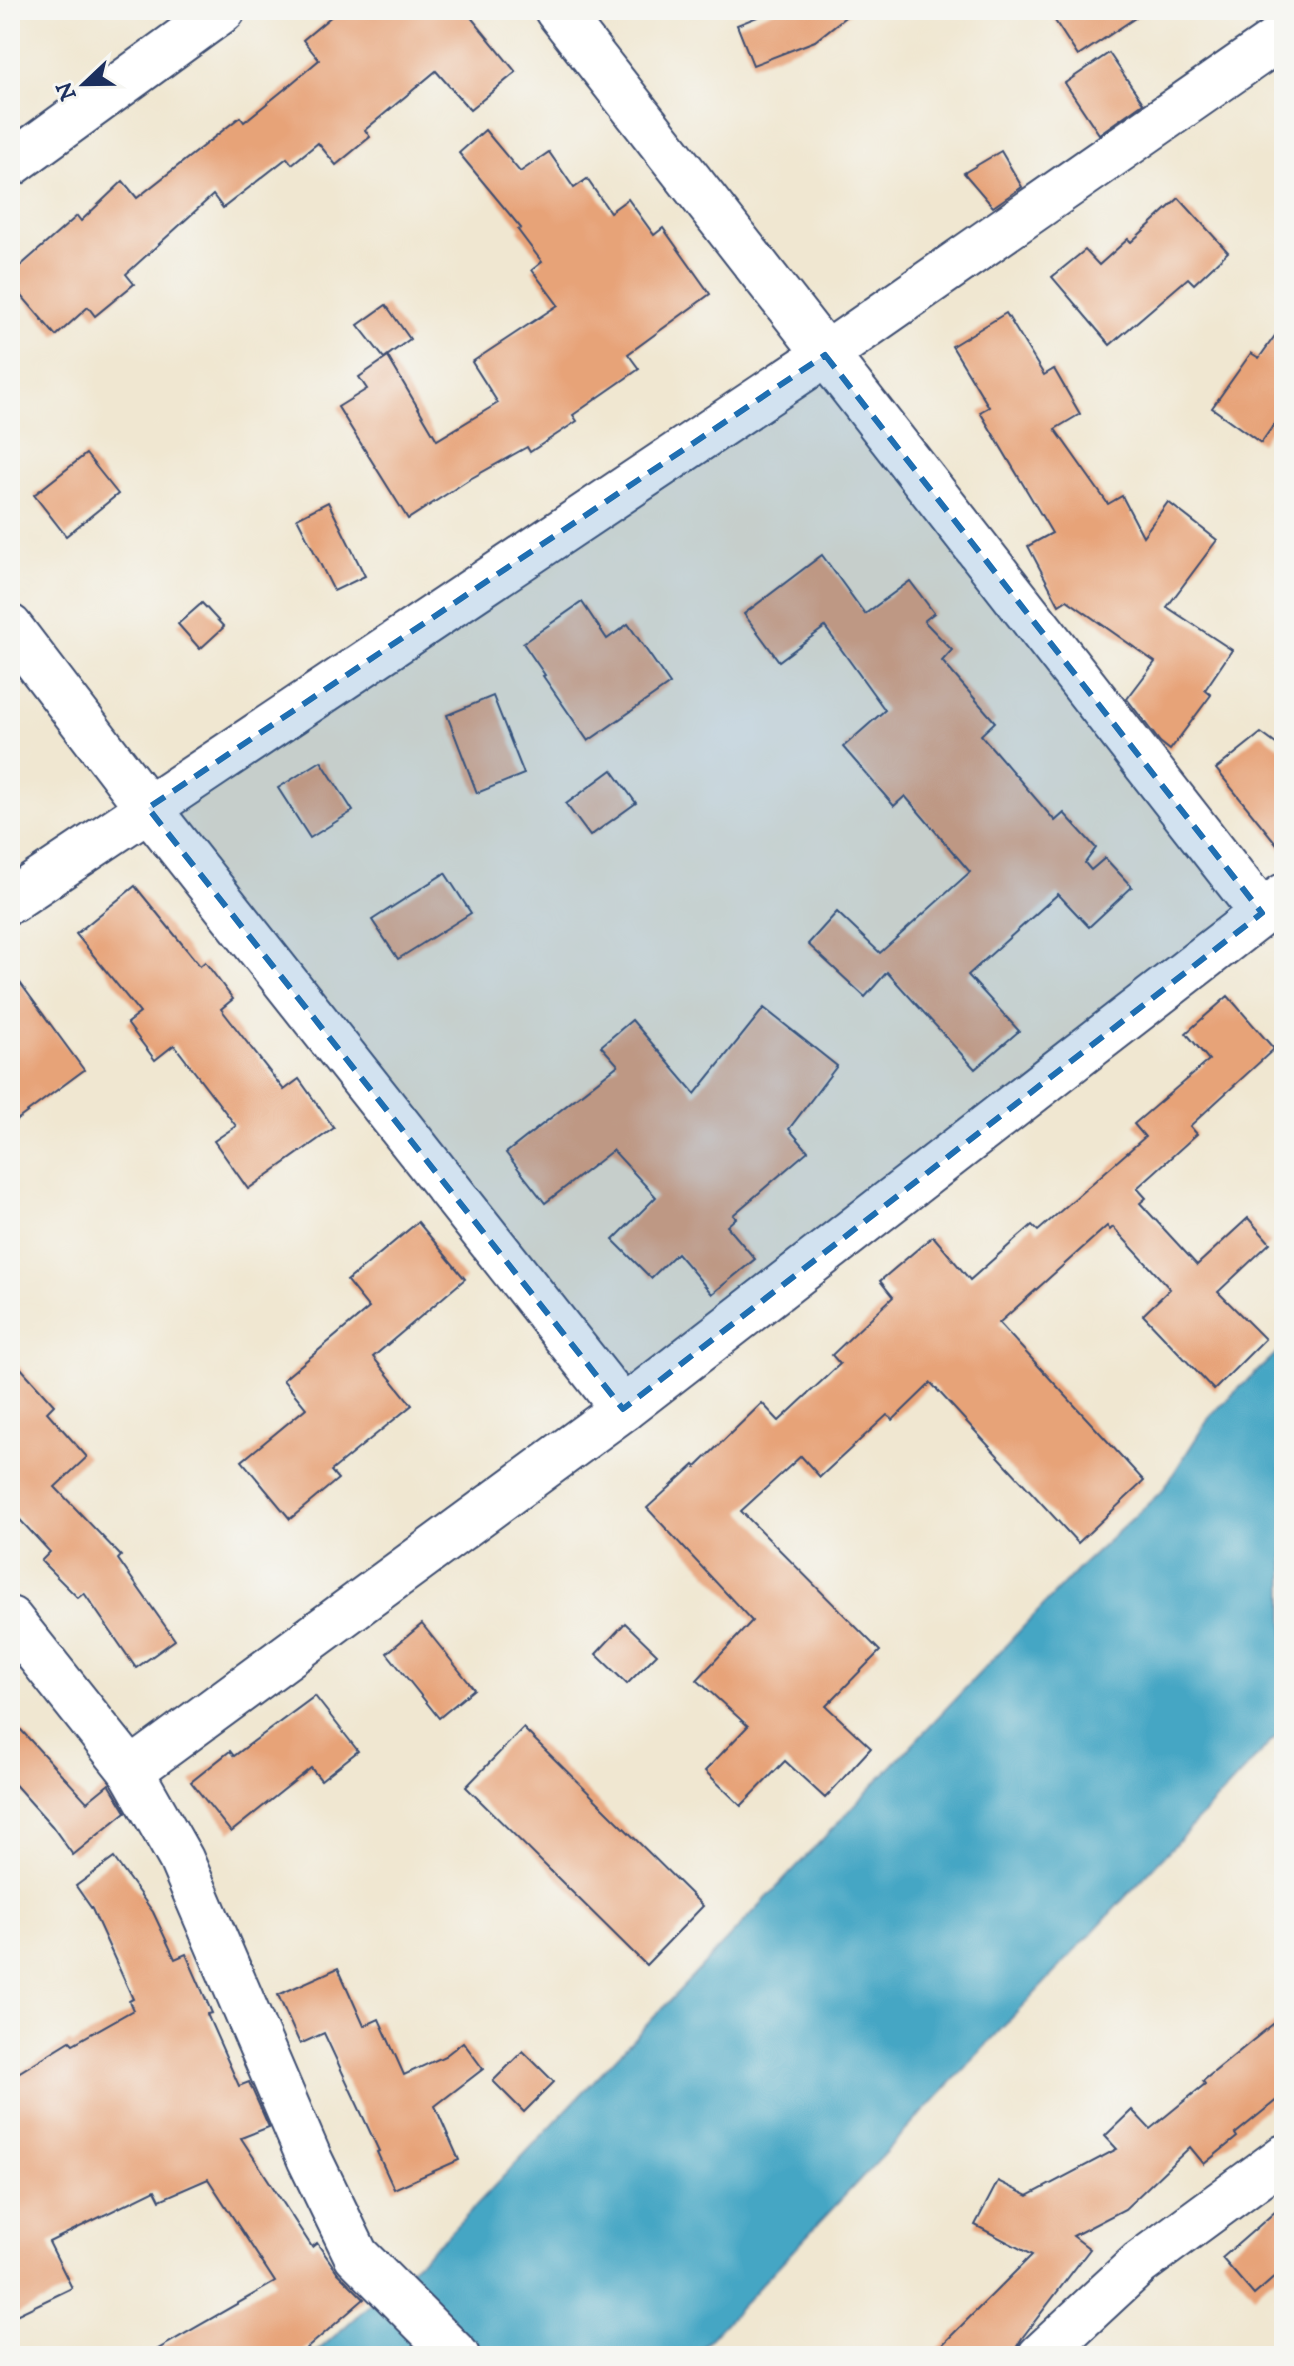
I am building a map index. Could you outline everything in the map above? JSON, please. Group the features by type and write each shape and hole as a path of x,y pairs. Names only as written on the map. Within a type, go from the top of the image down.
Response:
{"street":[{"path":"10,165 223,10"},
{"path":"131,1771 623,1409 1273,905 825,355 557,10"},
{"path":"10,901 825,355 1284,35"},
{"path":"10,627 148,808 623,1409"},
{"path":"10,1619 131,1771 181,1859 310,2160 356,2255 457,2356"},
{"path":"1052,2352 1140,2263 1284,2157"}],"highlighted area":[{"path":"825,355 1262,913 623,1409 148,808"}],"water":[{"path":"1284,1346 1284,1728 694,2356 312,2356 447,2236 1080,1567 1163,1490 1211,1415"}],"building":[{"path":"339,10 465,10 516,72 470,110 436,71 365,130 370,137 336,165 318,143 292,164 287,158 223,208 213,195 126,274 134,284 95,316 88,307 56,336 10,282 10,275 77,216 81,221 123,181 137,198 240,117 244,122 319,60 303,40"},
{"path":"775,10 854,10 815,41 753,65 737,25"},
{"path":"1048,10 1147,10 1078,56"},
{"path":"1109,53 1143,103 1099,134 1065,83"},
{"path":"485,130 520,172 549,152 574,188 587,179 610,212 628,199 654,235 663,228 710,294 628,354 639,369 573,415 577,421 530,452 527,447 470,479 408,519 338,407 367,389 359,377 388,357 437,440 498,403 472,362 558,305 532,270 542,262 518,230 521,228 459,153"},
{"path":"1001,151 1022,187 993,207 964,173"},
{"path":"1179,198 1228,252 1194,284 1188,278 1110,345 1052,277 1085,250 1099,265 1128,239 1131,242"},
{"path":"386,305 410,339 384,358 358,325"},
{"path":"1006,313 1044,375 1054,369 1080,414 1055,429 1108,504 1122,496 1143,536 1168,502 1217,540 1167,607 1232,650 1205,690 1211,695 1170,750 1160,742 1127,699 1155,662 1067,600 1059,605 1028,546 1052,533 980,412 989,407 952,346"},
{"path":"1284,323 1284,410 1261,443 1212,408 1251,353 1259,358"},
{"path":"86,454 118,494 66,536 34,495"},
{"path":"328,502 365,576 334,591 297,518"},
{"path":"822,555 865,614 910,581 934,613 924,621 952,650 942,661 995,722 981,735 1055,821 1064,813 1096,848 1085,863 1091,870 1105,858 1132,887 1089,927 1058,894 968,975 1019,1031 975,1069 887,972 865,997 808,944 837,912 880,953 970,872 905,796 894,806 843,747 885,710 825,627 779,661 744,614"},
{"path":"582,602 607,639 628,624 670,684 588,741 523,643"},
{"path":"202,603 224,627 200,649 178,624"},
{"path":"493,696 524,774 477,793 447,715"},
{"path":"1261,733 1284,750 1284,853 1216,769"},
{"path":"321,761 353,811 310,838 278,788"},
{"path":"612,770 636,803 590,836 566,804"},
{"path":"445,873 471,913 398,959 372,920"},
{"path":"135,886 200,966 205,962 233,999 221,1009 284,1090 299,1079 334,1128 248,1189 214,1141 236,1126 174,1045 155,1060 127,1023 140,1013 76,934"},
{"path":"10,969 84,1070 10,1125"},
{"path":"1228,996 1274,1049 1190,1126 1197,1134 1137,1188 1146,1198 1140,1203 1197,1265 1248,1218 1270,1243 1218,1292 1265,1339 1214,1390 1143,1315 1170,1289 1113,1227 1110,1230 1107,1226 999,1323 1144,1481 1078,1543 931,1383 893,1420 887,1415 820,1477 801,1456 741,1511 880,1651 826,1706 871,1748 825,1798 785,1761 741,1806 705,1771 748,1726 697,1680 752,1621 647,1508 694,1465 696,1467 762,1403 779,1421 840,1364 832,1355 893,1297 880,1281 933,1236 970,1280 1032,1225 1038,1231 1145,1137 1134,1124 1209,1060 1186,1033"},
{"path":"764,1008 837,1066 789,1129 808,1151 733,1215 736,1218 727,1226 755,1259 712,1294 677,1253 651,1278 613,1240 656,1197 613,1150 545,1203 506,1153 618,1065 601,1046 632,1020 695,1094"},
{"path":"418,1222 465,1279 373,1357 412,1405 331,1471 338,1479 290,1519 242,1461 306,1408 283,1380 369,1308 347,1281"},
{"path":"10,1356 54,1405 47,1412 87,1457 55,1487 121,1556 118,1559 175,1640 136,1668 84,1593 78,1598 41,1561 50,1552 10,1509"},
{"path":"625,1623 657,1654 627,1684 596,1654"},
{"path":"422,1624 474,1689 439,1718 387,1653"},
{"path":"315,1696 358,1751 321,1780 311,1768 231,1832 191,1782 230,1751 234,1756"},
{"path":"10,1718 87,1802 109,1784 126,1812 73,1855 10,1779"},
{"path":"523,1728 703,1906 646,1965 466,1787"},
{"path":"114,1858 153,1912 175,1959 186,1954 212,2013 207,2014 239,2086 249,2082 269,2127 241,2138 312,2247 317,2243 338,2273 364,2299 298,2356 146,2356 275,2282 208,2179 160,2200 155,2190 49,2242 72,2288 10,2318 10,2078 70,2041 73,2044 133,2010 129,2001 133,1999 92,1909 76,1886"},
{"path":"338,1968 364,2026 379,2019 404,2075 445,2056 463,2042 483,2069 435,2106 459,2160 394,2189 324,2033 300,2044 278,1995"},
{"path":"1284,2015 1284,2094 1204,2164 1190,2147 1125,2209 1073,2236 1090,2249 1022,2338 1016,2348 1016,2356 931,2356 1032,2255 975,2225 998,2181 1028,2196 1117,2149 1105,2136 1132,2110 1150,2129"},
{"path":"523,2051 554,2082 524,2112 493,2081"},
{"path":"1284,2204 1284,2269 1254,2295 1222,2258"}]}
